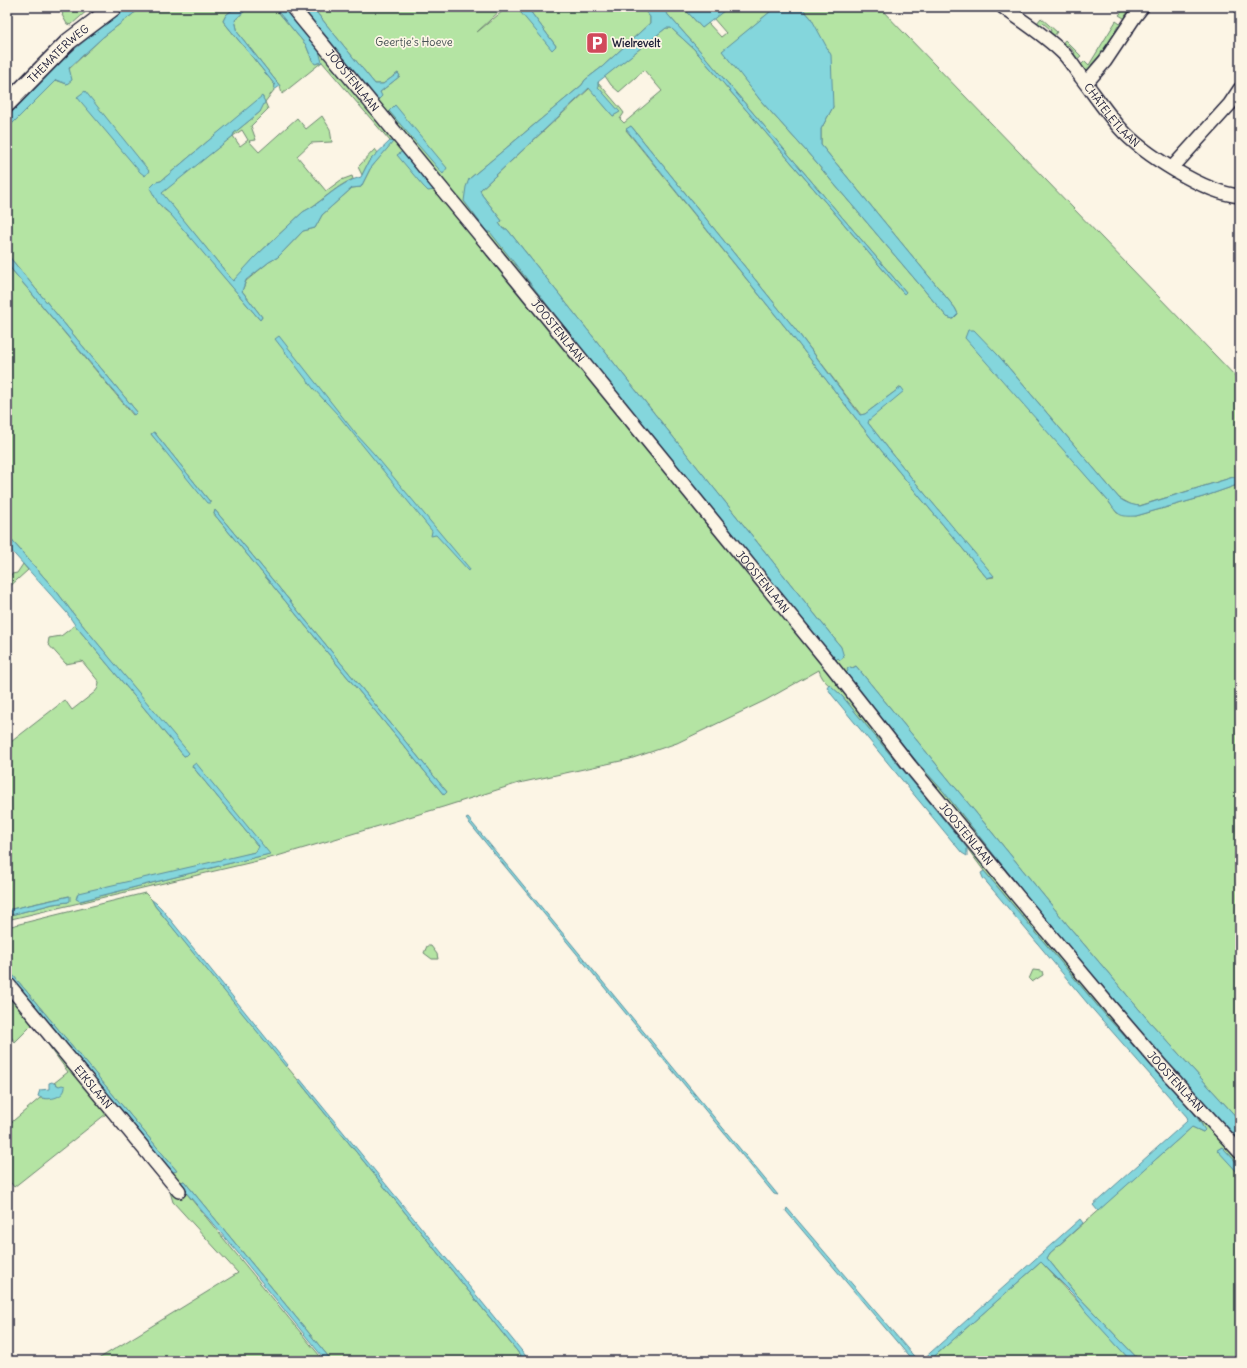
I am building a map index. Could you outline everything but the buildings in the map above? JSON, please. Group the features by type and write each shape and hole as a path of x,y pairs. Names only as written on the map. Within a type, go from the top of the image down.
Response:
{"street":[{"name":"THEMATERWEG","path":"7,104 69,41 114,7"},
{"name":"JOOSTENLAAN","path":"292,7 499,258 829,663 910,766 1029,910 1157,1061 1240,1152"},
{"name":"CHÂTELETLAAN","path":"1003,7 1046,36 1066,57 1121,128 1146,150 1172,168 1202,184 1232,195 1240,196"},
{"path":"1086,83 1105,61 1142,7"},
{"path":"1172,168 1230,104 1240,90"},
{"name":"EIKSLAAN","path":"7,983 179,1191"}],"green space":[{"path":"57,7 87,7 89,9 71,25 67,24 62,15 63,14"},
{"name":"Geertje's Hoeve","path":"142,7 236,7 226,15 223,21 275,85 274,90 265,102 268,109 251,126 256,140 249,141 259,152 297,118 306,129 322,116 330,129 332,142 311,143 297,156 326,191 341,180 352,176 353,179 346,182 303,212 255,257 234,282 161,193 233,136 234,133 260,112 263,97 161,181 156,182 160,205 171,214 260,320 262,317 242,291 246,281 269,262 278,257 303,231 315,228 322,215 352,188 361,187 370,169 392,142 322,62 282,94 280,86 238,33 235,20 249,7 274,7 306,45 312,60 319,51 283,7 302,7 379,99 380,92 400,76 398,73 383,84 375,84 312,7 504,7 477,32 508,7 516,7 556,46 527,7 642,7 650,17 650,23 602,67 585,80 582,85 469,179 490,231 496,239 836,660 841,647 507,229 503,229 499,223 502,221 482,195 480,190 590,88 613,116 619,112 598,87 598,82 624,113 620,119 624,123 662,91 644,70 619,92 611,85 605,76 666,28 671,28 694,49 904,294 906,292 661,7 683,7 702,28 708,23 721,37 726,33 713,18 729,7 776,7 723,51 761,101 807,152 947,317 953,319 958,314 955,308 821,145 821,129 833,107 811,18 801,7 879,7 1240,381 1240,475 1139,506 1132,505 1119,498 997,354 1042,424 1117,513 1136,516 1203,497 1240,484 1240,517 1238,518 1240,521 1240,1121 1149,1021 1071,929 856,666 852,668 850,667 849,671 845,674 918,763 944,792 1026,895 1187,1085 1240,1157 1240,1166 1222,1147 1218,1150 1240,1175 1240,1361 1140,1361 1075,1293 1047,1258 1050,1253 1192,1127 1203,1132 1202,1124 1192,1110 1106,1016 984,871 967,848 842,696 825,681 819,670 766,700 677,743 630,759 519,783 274,857 7,920 7,916 53,904 68,902 69,896 7,910 7,745 65,700 72,710 95,692 98,688 99,682 82,661 66,664 48,644 49,638 61,636 75,625 184,756 188,753 57,592 7,535 7,264 133,415 137,412 7,254 7,129 56,80 67,84 71,80 69,69 103,37","holes":["631,126 796,330 861,415 865,414 901,387 868,420 868,423 994,577 987,578 871,438 790,333 626,130","242,130 248,140 240,146 233,136","154,432 211,503 151,434","215,510 447,792 444,795 214,514","192,766 269,854 80,901 255,852 258,846"]},
{"path":"1126,7 1132,7 1125,16 1128,18 1127,20 1119,15"},
{"path":"1041,18 1057,32 1053,37 1049,34 1051,30 1043,23 1040,26 1037,23"},
{"path":"1116,21 1123,26 1122,28 1118,26 1113,35 1116,37 1110,48 1106,46 1101,55 1103,59 1099,56 1091,65 1096,70 1087,73 1080,66 1085,61 1089,65"},
{"path":"1065,40 1081,56 1075,61 1072,57 1075,53 1068,45 1064,48 1061,45"},
{"path":"375,149 378,153 369,161 362,175 358,167"},
{"path":"23,564 28,570 7,589 7,575 17,573"},
{"path":"145,893 525,1361 332,1361 184,1181 178,1183 324,1361 95,1361 238,1273 173,1202 168,1185 106,1114 14,1187 7,1178 7,1126 40,1098 45,1098 59,1086 54,1083 68,1072 33,1024 15,1042 7,1032 7,973 161,1159 173,1172 176,1170 7,968 7,927"},
{"path":"427,946 431,946 437,954 438,959 432,959 424,953"},
{"path":"1033,970 1042,971 1043,975 1032,982 1029,979"},
{"path":"1041,1262 1131,1361 929,1361"}],"water":[{"path":"126,7 142,7 103,37 69,68 72,80 67,84 56,80 7,129 7,117 44,78 70,53"},
{"path":"236,7 249,7 235,20 238,33 280,86 274,90 275,85 223,21 226,15"},
{"path":"274,7 283,7 319,51 322,62 315,64 306,45"},
{"path":"302,7 312,7 375,84 383,84 398,73 400,76 380,92 382,96 379,99 377,98"},
{"path":"516,7 527,7 556,46 552,50"},
{"path":"642,7 661,7 906,292 904,294 694,49 671,28 666,28 598,82 598,87 620,112 613,116 589,88 480,190 482,195 502,221 499,223 503,229 507,229 841,647 844,657 840,660 838,658 836,660 829,654 666,456 490,232 487,232 464,201 469,179 582,85 585,80 602,67 650,23 650,17"},
{"path":"683,7 729,7 702,28"},
{"path":"776,7 801,7 811,18 831,55 833,107 821,129 821,145 955,308 958,314 953,319 947,317 807,152 761,101 722,51"},
{"path":"85,91 149,171 145,176 77,97"},
{"path":"262,96 265,102 260,112 234,133 233,136 162,193 233,281 255,257 303,212 311,208 345,183 361,177 369,161 390,141 393,142 370,169 361,187 352,188 322,215 315,228 303,231 278,257 246,280 242,291 262,317 260,320 171,215 158,203 150,188 156,182 161,181"},
{"path":"395,105 447,168 443,174 389,111"},
{"path":"631,126 796,330 860,415 865,414 901,387 904,391 869,420 868,423 910,476 994,576 987,578 871,438 790,333 626,129"},
{"path":"403,151 435,190 428,191 397,155"},
{"path":"7,254 137,412 134,415 7,264"},
{"path":"968,330 974,330 997,354 1119,498 1124,501 1140,506 1240,475 1240,484 1203,497 1136,516 1126,516 1120,514 965,338"},
{"path":"279,336 356,434 470,569 469,571 436,535 431,536 432,531 338,415 313,388 275,339"},
{"path":"154,432 211,503 207,503 151,434"},
{"path":"215,510 447,792 444,795 214,514"},
{"path":"7,535 57,592 75,616 189,753 187,755 184,756 75,625 67,613 7,546"},
{"path":"856,666 1071,929 1149,1021 1240,1121 1240,1143 1187,1085 1061,939 944,792 918,763 845,674 848,671 847,669"},
{"path":"829,684 842,696 967,848 967,856 962,853 832,695 827,687"},
{"path":"196,763 270,854 80,901 76,899 78,893 255,852 258,846 192,766"},
{"path":"468,818 778,1195 774,1194 466,819"},
{"path":"984,871 1106,1016 1192,1110 1205,1130 1203,1132 1192,1127 1098,1211 1093,1205 1186,1122 1188,1120 1187,1117 1088,1004 983,878 981,873"},
{"path":"70,896 70,901 68,902 53,904 7,916 7,910"},
{"path":"152,900 161,908 288,1065 286,1067 155,906"},
{"path":"7,968 177,1171 173,1172 7,973"},
{"path":"300,1079 530,1361 525,1361 298,1080"},
{"path":"52,1082 59,1086 65,1086 64,1090 59,1096 46,1099 38,1096 40,1090 49,1089 49,1083"},
{"path":"1222,1147 1240,1166 1240,1175 1217,1150"},
{"path":"184,1181 332,1361 326,1361 238,1253 178,1183"},
{"path":"787,1208 918,1361 913,1361 786,1211"},
{"path":"1080,1219 1083,1223 1050,1253 1047,1258 1075,1293 1140,1361 1131,1361 1086,1312 1072,1293 1041,1262 929,1361 921,1361"}],"place":[{"name":"Wielrevelt","path":"597,43"}]}
